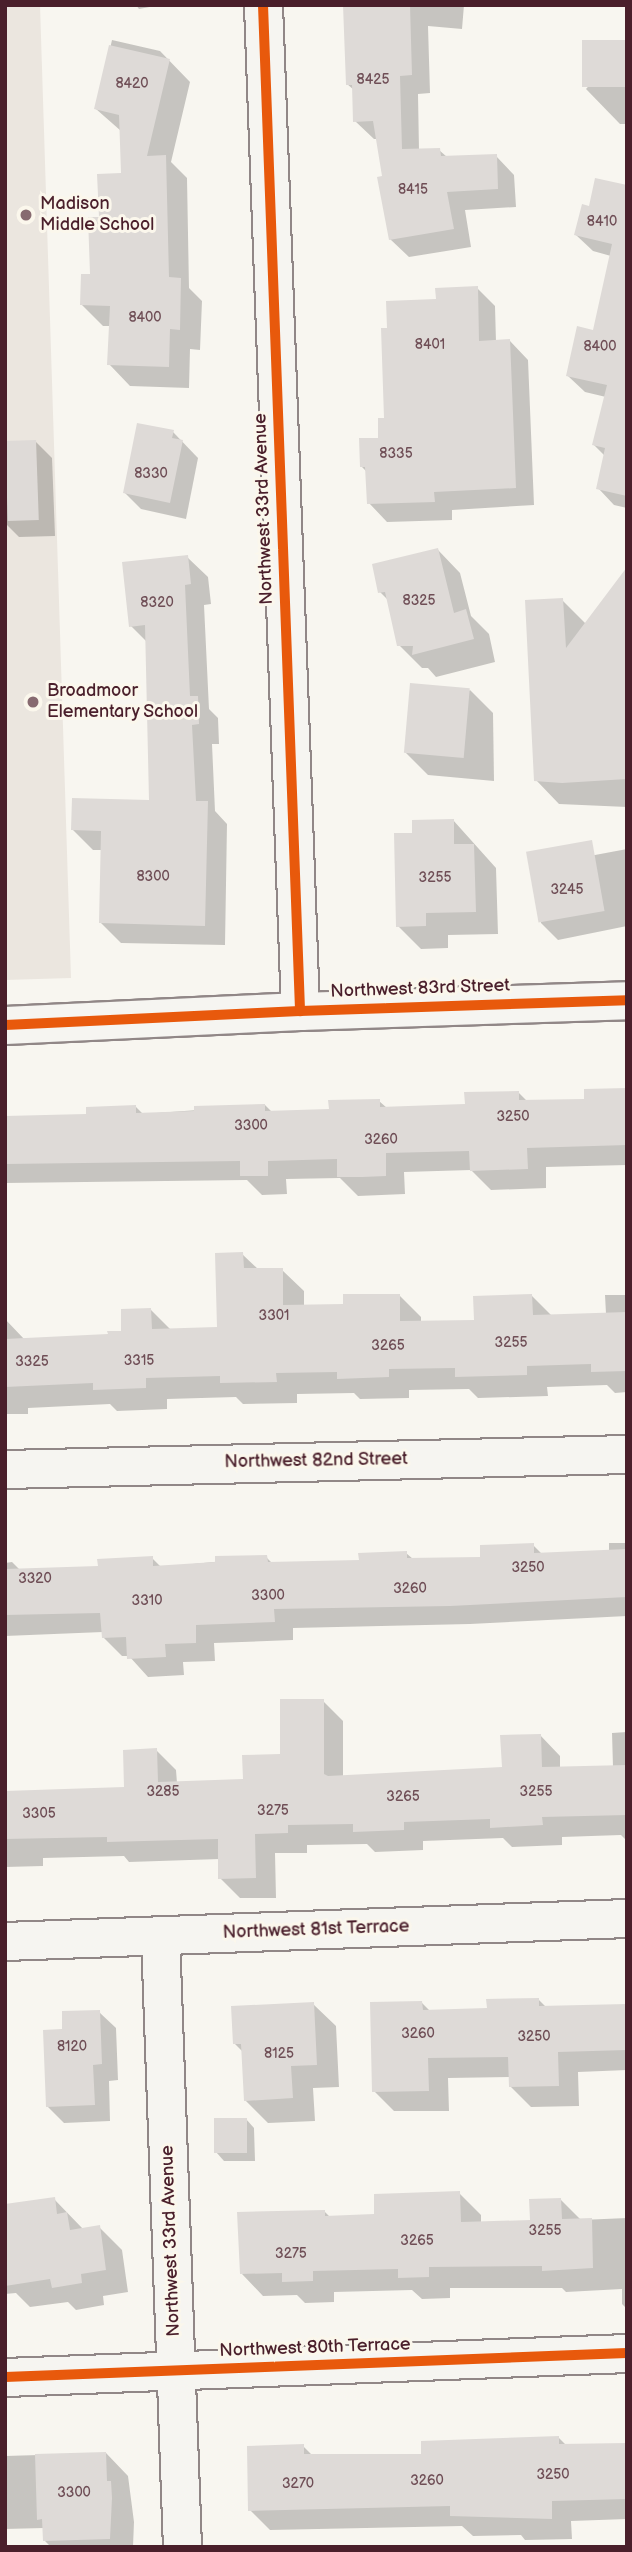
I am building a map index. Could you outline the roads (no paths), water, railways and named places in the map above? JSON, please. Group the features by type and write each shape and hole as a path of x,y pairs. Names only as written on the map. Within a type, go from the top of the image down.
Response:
{"street":[{"name":"Northwest 33rd Avenue","path":"263,5 300,1011"},
{"name":"Northwest 83rd Street","path":"5,1025 300,1011 627,1000"},
{"name":"Northwest 82nd Street","path":"5,1469 627,1454"},
{"name":"Northwest 81st Terrace","path":"5,1941 627,1918"},
{"name":"Northwest 33rd Avenue","path":"160,1936 182,2547"},
{"name":"Northwest 80th Terrace","path":"5,2377 627,2353"}],"place":[{"name":"Madison Middle School","path":"26,215"},
{"name":"Broadmoor Elementary School","path":"33,702"}]}
